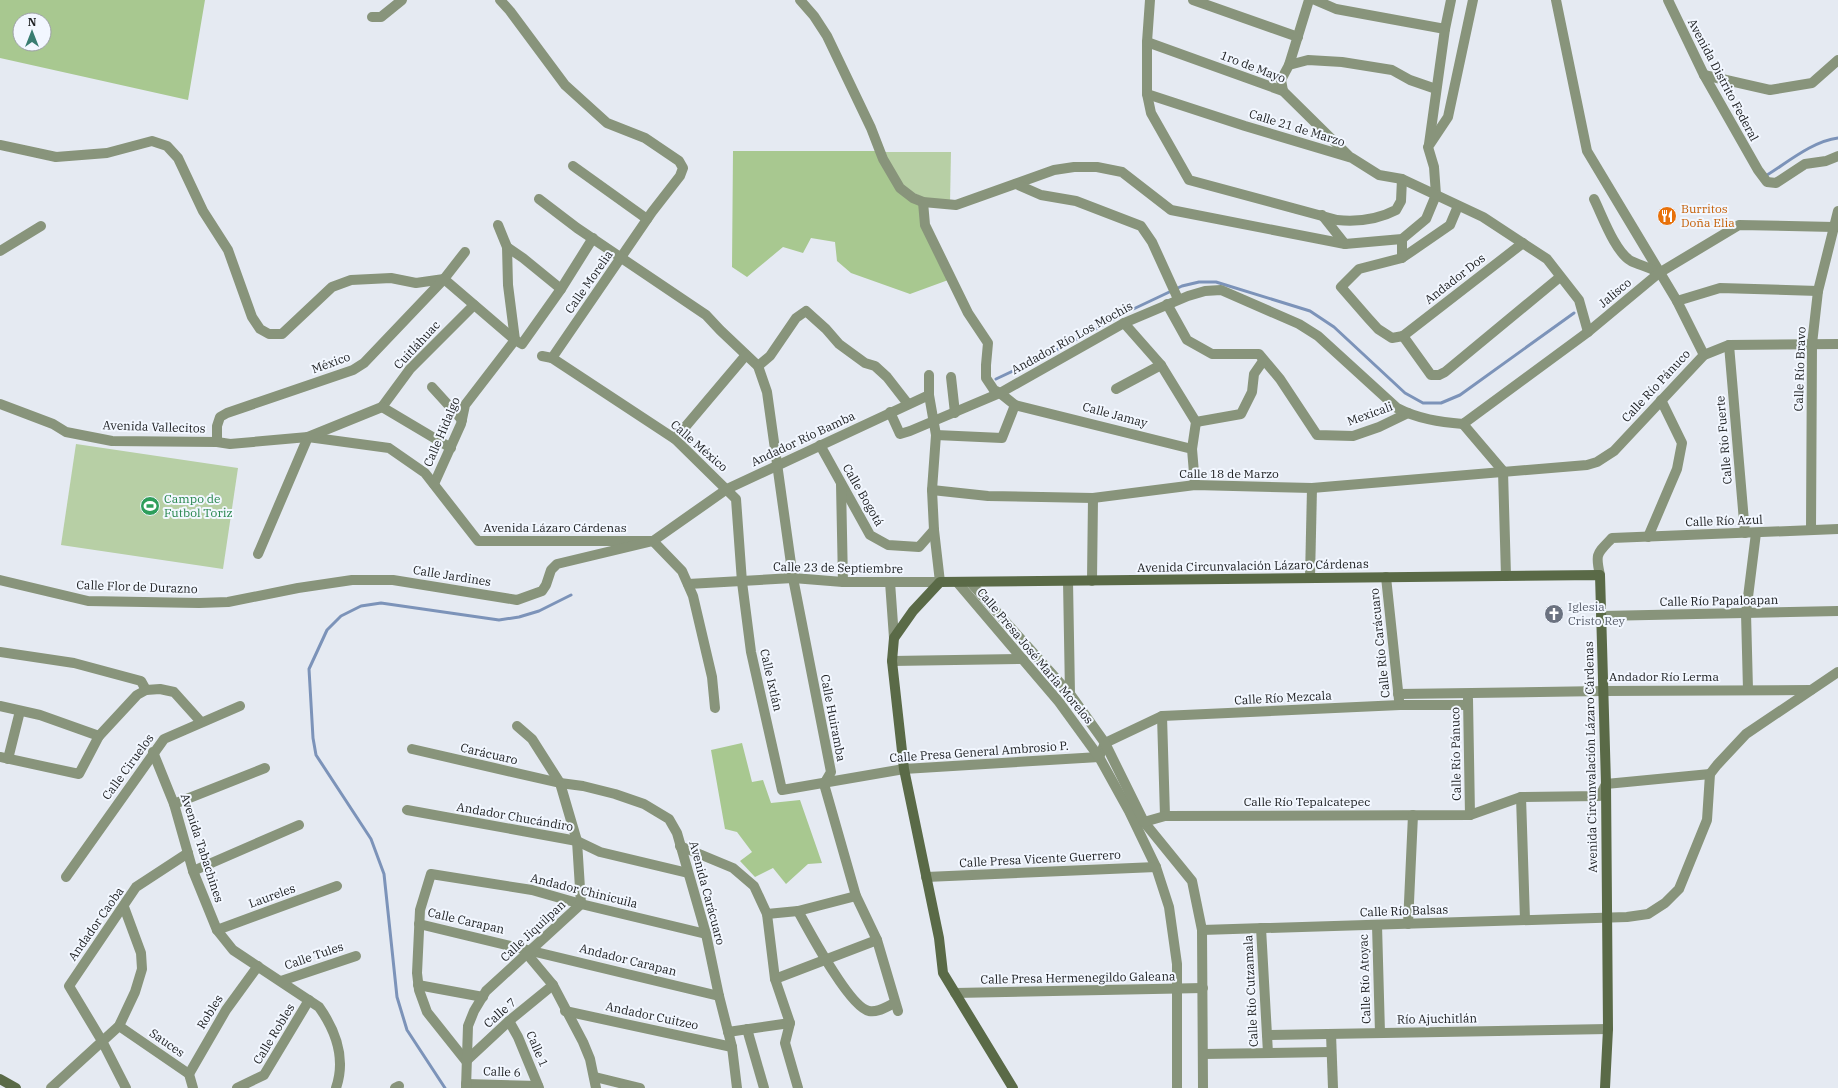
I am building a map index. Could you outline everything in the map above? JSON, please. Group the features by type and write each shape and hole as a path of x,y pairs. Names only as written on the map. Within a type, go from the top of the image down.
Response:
{"street":[{"path":"372,18 381,17 402,0"},
{"name":"Calle Morelia","path":"500,0 510,11 565,85 607,123 645,138 679,161 683,168 680,176 649,216 622,257 547,357"},
{"path":"800,0 814,16 827,36 871,128 882,159 900,188 913,198 922,202 956,205 1054,170 1074,167 1097,167 1122,172 1171,210 1345,244 1402,239 1426,219 1436,195 1434,167 1428,147 1444,29 1451,0"},
{"path":"1150,0 1147,42 1147,94 1151,113 1189,180 1322,216 1356,222 1375,219 1396,210 1401,201 1402,179"},
{"path":"1193,0 1298,37"},
{"path":"1283,91 1281,80 1289,65 1309,0"},
{"path":"1315,0 1336,9 1444,29"},
{"path":"1428,147 1448,117 1473,0"},
{"path":"1556,0 1586,151 1677,301 1704,355"},
{"name":"Avenida Distrito Federal","path":"1668,0 1704,75 1758,170 1767,182 1776,183 1805,164 1826,161 1838,156"},
{"name":"1ro de Mayo","path":"1147,42 1283,91 1352,158"},
{"path":"1289,65 1308,60 1342,62 1392,70 1410,80 1436,89"},
{"path":"1704,75 1770,90 1812,83 1838,60"},
{"name":"Calle 21 de Marzo","path":"1147,94 1245,126 1352,158 1379,175 1402,179 1483,217 1547,259 1579,300 1588,331"},
{"path":"0,145 56,157 107,153 152,141 167,146 178,158 203,211 228,250 252,317 260,329 269,334 282,334 332,287 351,280 391,278 416,283 444,279 465,252"},
{"path":"574,166 649,216"},
{"path":"1016,184 1041,195 1076,201 1141,226 1152,242 1177,298"},
{"path":"1594,198 1619,248 1630,260 1659,273"},
{"path":"539,199 593,238 706,315 758,366 770,356 796,318 806,310 826,329 838,344 865,363 875,366 887,377 908,404"},
{"name":"Calle Jamay","path":"922,202 925,225 968,313 988,343 986,378 994,390 1015,405 1192,449"},
{"path":"1458,206 1450,225 1402,258 1359,269 1341,287 1378,329 1392,338 1403,336 1431,375 1439,375 1445,372 1560,277"},
{"name":"Calle Río Bravo","path":"1811,530 1812,344 1818,290 1838,211"},
{"path":"1322,216 1345,244"},
{"path":"498,224 507,247 508,285 519,342"},
{"name":"Jalisco","path":"1463,424 1588,331 1659,273 1739,225 1834,227"},
{"path":"0,251 41,226"},
{"name":"Calle Hidalgo","path":"434,484 462,420 464,405 519,342 561,289 593,238"},
{"path":"1402,239 1402,258"},
{"name":"Andador Dos","path":"1403,336 1523,243"},
{"path":"507,247 561,289"},
{"path":"444,279 519,342"},
{"name":"México","path":"217,442 220,417 227,413 353,370 364,363 444,279"},
{"path":"1677,301 1720,288 1818,290"},
{"name":"Andador Río Los Mochis","path":"890,412 900,434 933,422 1000,393 1124,323 1177,298 1205,291 1221,290 1299,324 1318,336 1397,408 1429,420 1463,424"},
{"path":"1167,304 1187,340 1212,354 1259,354 1263,361 1254,374 1252,392 1241,414 1196,422"},
{"name":"Cuitláhuac","path":"382,407 410,369 474,305"},
{"path":"1124,323 1161,365 1196,422 1192,449 1194,485"},
{"name":"Calle Río Pánuco","path":"1503,471 1587,465 1597,462 1614,451 1704,355 1729,345 1838,344"},
{"name":"Calle Río Fuerte","path":"1729,345 1751,533 1746,613 1748,690"},
{"path":"674,439 746,355"},
{"name":"Calle México","path":"547,357 674,439 727,488 736,499 742,582"},
{"name":"Mexicali","path":"1263,361 1280,379 1317,436 1353,436 1379,427 1408,413"},
{"path":"1116,389 1161,365"},
{"name":"Calle Huiramba","path":"758,366 767,392 793,578 831,772 824,784"},
{"path":"894,638 913,611 940,582 934,530 932,490 936,435 929,396 929,375"},
{"path":"951,377 955,413"},
{"path":"432,387 462,420"},
{"name":"Andador Río Bamba","path":"653,541 727,488 890,412 929,396"},
{"path":"1648,537 1677,469 1682,443 1661,400"},
{"name":"Avenida Vallecitos","path":"0,404 53,424 66,432 112,441 217,442"},
{"path":"936,435 1002,438 1015,405"},
{"path":"258,554 308,437 382,407 451,448"},
{"path":"1463,424 1503,471 1506,576"},
{"name":"Avenida Lázaro Cárdenas","path":"217,442 230,444 308,437 389,448 425,473 478,541 653,541"},
{"name":"Calle Bogotá","path":"820,445 870,535 888,545 920,547 934,530"},
{"name":"Calle 18 de Marzo","path":"932,490 988,496 1093,498 1194,485 1312,488 1503,471"},
{"path":"841,482 843,582"},
{"path":"1310,578 1312,488"},
{"path":"1092,581 1093,498"},
{"name":"Calle Río Azul","path":"1600,575 1596,559 1599,552 1612,538 1838,529"},
{"path":"653,541 682,571 693,596 712,677 716,708"},
{"name":"Calle Jardines","path":"228,602 298,588 359,580 393,580 517,600 542,591 546,585 551,570 557,564 653,541"},
{"name":"Avenida Circunvalación Lázaro Cárdenas","path":"940,582 1600,575 1606,784 1608,1029 1605,1088"},
{"name":"Calle Río Carácuaro","path":"1386,577 1400,705"},
{"name":"Calle 23 de Septiembre","path":"688,584 793,578 843,582 940,582"},
{"name":"Calle Flor de Durazno","path":"0,580 88,601 199,603 228,602"},
{"path":"1068,581 1070,694"},
{"name":"Calle Ixtlán","path":"742,582 751,652 781,783"},
{"path":"890,582 894,638 892,661 904,769 939,938 943,973 1013,1088"},
{"name":"Calle Presa José María Morelos","path":"957,582 1059,702 1099,756 1129,811 1156,867 1169,907 1176,964 1177,1088"},
{"name":"Calle Presa José María Morelos","path":"970,582 1070,694 1105,743 1144,822 1192,881 1202,930 1203,1088"},
{"name":"Calle Río Papaloapan","path":"1602,616 1838,611"},
{"path":"0,652 74,663 141,681 146,690"},
{"path":"892,661 1023,660"},
{"path":"1606,784 1710,774 1746,734 1838,672"},
{"path":"20,710 4,758 79,774 99,736 137,695 146,690 160,689 174,692 201,722"},
{"name":"Andador Río Lerma","path":"1398,694 1603,690 1811,690"},
{"name":"Calle Río Pánuco","path":"1468,693 1470,815"},
{"name":"Calle Río Mezcala","path":"1105,743 1162,716 1400,705 1468,705"},
{"path":"0,706 40,715 99,736"},
{"name":"Calle Ciruelos","path":"66,877 164,738 240,706"},
{"path":"1162,716 1165,816"},
{"name":"Calle Jiquilpan","path":"466,1086 468,1026 482,997 486,991 581,904 577,841 560,783 532,738 517,726"},
{"path":"1099,756 1105,743"},
{"name":"Carácuaro","path":"412,749 560,783"},
{"name":"Avenida Tabachines","path":"153,752 174,804 193,871 217,930 233,950 319,1007 329,1021 338,1044 340,1064 336,1088"},
{"name":"Calle Presa General Ambrosio P.","path":"781,783 782,790 824,784 904,769 1099,756"},
{"path":"174,804 265,768"},
{"name":"Calle Río Balsas","path":"1202,930 1607,918 1648,914 1665,903 1679,889 1707,820 1710,774"},
{"name":"Avenida Carácuaro","path":"560,783 583,786 615,794 644,804 669,819 677,833 706,934 718,996 732,1047 738,1088"},
{"path":"798,911 825,960 859,1006 868,1011 878,1011 897,1007 877,940 856,896 824,784"},
{"name":"Calle Río Tepalcatepec","path":"1144,822 1165,816 1470,815 1522,798 1600,796 1606,784"},
{"path":"1522,798 1526,920"},
{"name":"Andador Chucándiro","path":"406,810 577,841 600,852 688,873"},
{"path":"1408,924 1413,815"},
{"path":"193,871 299,825"},
{"path":"680,846 733,868 754,886 767,914 775,978 790,1022 785,1044 798,1088"},
{"name":"Andador Caoba","path":"102,1041 68,986 136,888 188,853"},
{"name":"Calle Presa Vicente Guerrero","path":"926,877 1156,867"},
{"name":"Andador Chinicuila","path":"419,924 420,910 431,874 532,890 581,904 706,934"},
{"name":"Laureles","path":"217,930 337,886"},
{"path":"767,914 798,911 856,896"},
{"path":"51,1088 119,1026 135,992 142,969 141,953 124,907"},
{"path":"419,924 418,985 427,1012 444,1031 466,1061"},
{"name":"Calle Carapan","path":"419,924 529,952"},
{"name":"Calle Río Atoyac","path":"1376,925 1380,1033"},
{"name":"Calle Río Cutzamala","path":"1261,928 1268,1053"},
{"path":"775,978 877,940"},
{"path":"529,952 553,985 565,1011 583,1042 590,1059 595,1077 596,1088"},
{"name":"Andador Carapan","path":"529,952 718,996"},
{"name":"Calle Tules","path":"281,981 356,956"},
{"name":"Robles","path":"188,1074 226,1010 258,966"},
{"path":"418,985 482,997"},
{"name":"Calle 7","path":"466,1061 509,1021 553,985"},
{"name":"Calle Presa Hermenegildo Galeana","path":"954,993 1203,988"},
{"name":"Calle Robles","path":"236,1088 264,1075 309,1000"},
{"name":"Andador Cuitzeo","path":"565,1011 732,1047"},
{"name":"Calle 1","path":"509,1021 518,1037 538,1087"},
{"path":"728,1032 790,1022"},
{"name":"Sauces","path":"119,1026 188,1074 193,1088"},
{"path":"747,1028 764,1088"},
{"name":"Río Ajuchitlán","path":"1267,1035 1608,1029"},
{"path":"1331,1034 1333,1088"},
{"path":"102,1041 126,1088"},
{"path":"1203,1054 1331,1052"},
{"path":"595,1077 640,1088"},
{"path":"0,1078 16,1088"},
{"name":"Calle 6","path":"466,1086 538,1087"}],"green space":[{"path":"0,0 205,0 188,100 0,58"},
{"path":"733,151 878,151 894,183 921,203 951,279 910,294 851,273 837,261 835,242 811,238 803,253 783,247 747,277 732,267"},
{"path":"882,152 951,152 950,203 933,202 901,187"},
{"name":"Campo de Futbol Toriz","path":"76,444 238,468 223,569 61,545"},
{"path":"742,743 752,782 763,780 771,803 800,800 822,863 808,864 786,884 773,868 755,877 740,861 752,852 737,832 725,829 711,750"}],"waterway":[{"path":"1767,175 1792,158 1819,143 1838,138"},
{"path":"996,379 1053,352 1127,312 1182,286 1199,282 1216,282 1310,311 1334,327 1405,393 1423,403 1441,403 1460,395 1574,313"},
{"path":"445,1088 407,1030 397,997 384,874 371,839 316,755 313,738 309,669 327,630 341,616 361,606 381,603 499,620 519,617 539,611 571,595"}],"place":[{"name":"Burritos Doña Elia","path":"1667,216"},
{"name":"Campo de Futbol Toriz","path":"150,506"},
{"name":"Iglesia Cristo Rey","path":"1554,614"}]}
